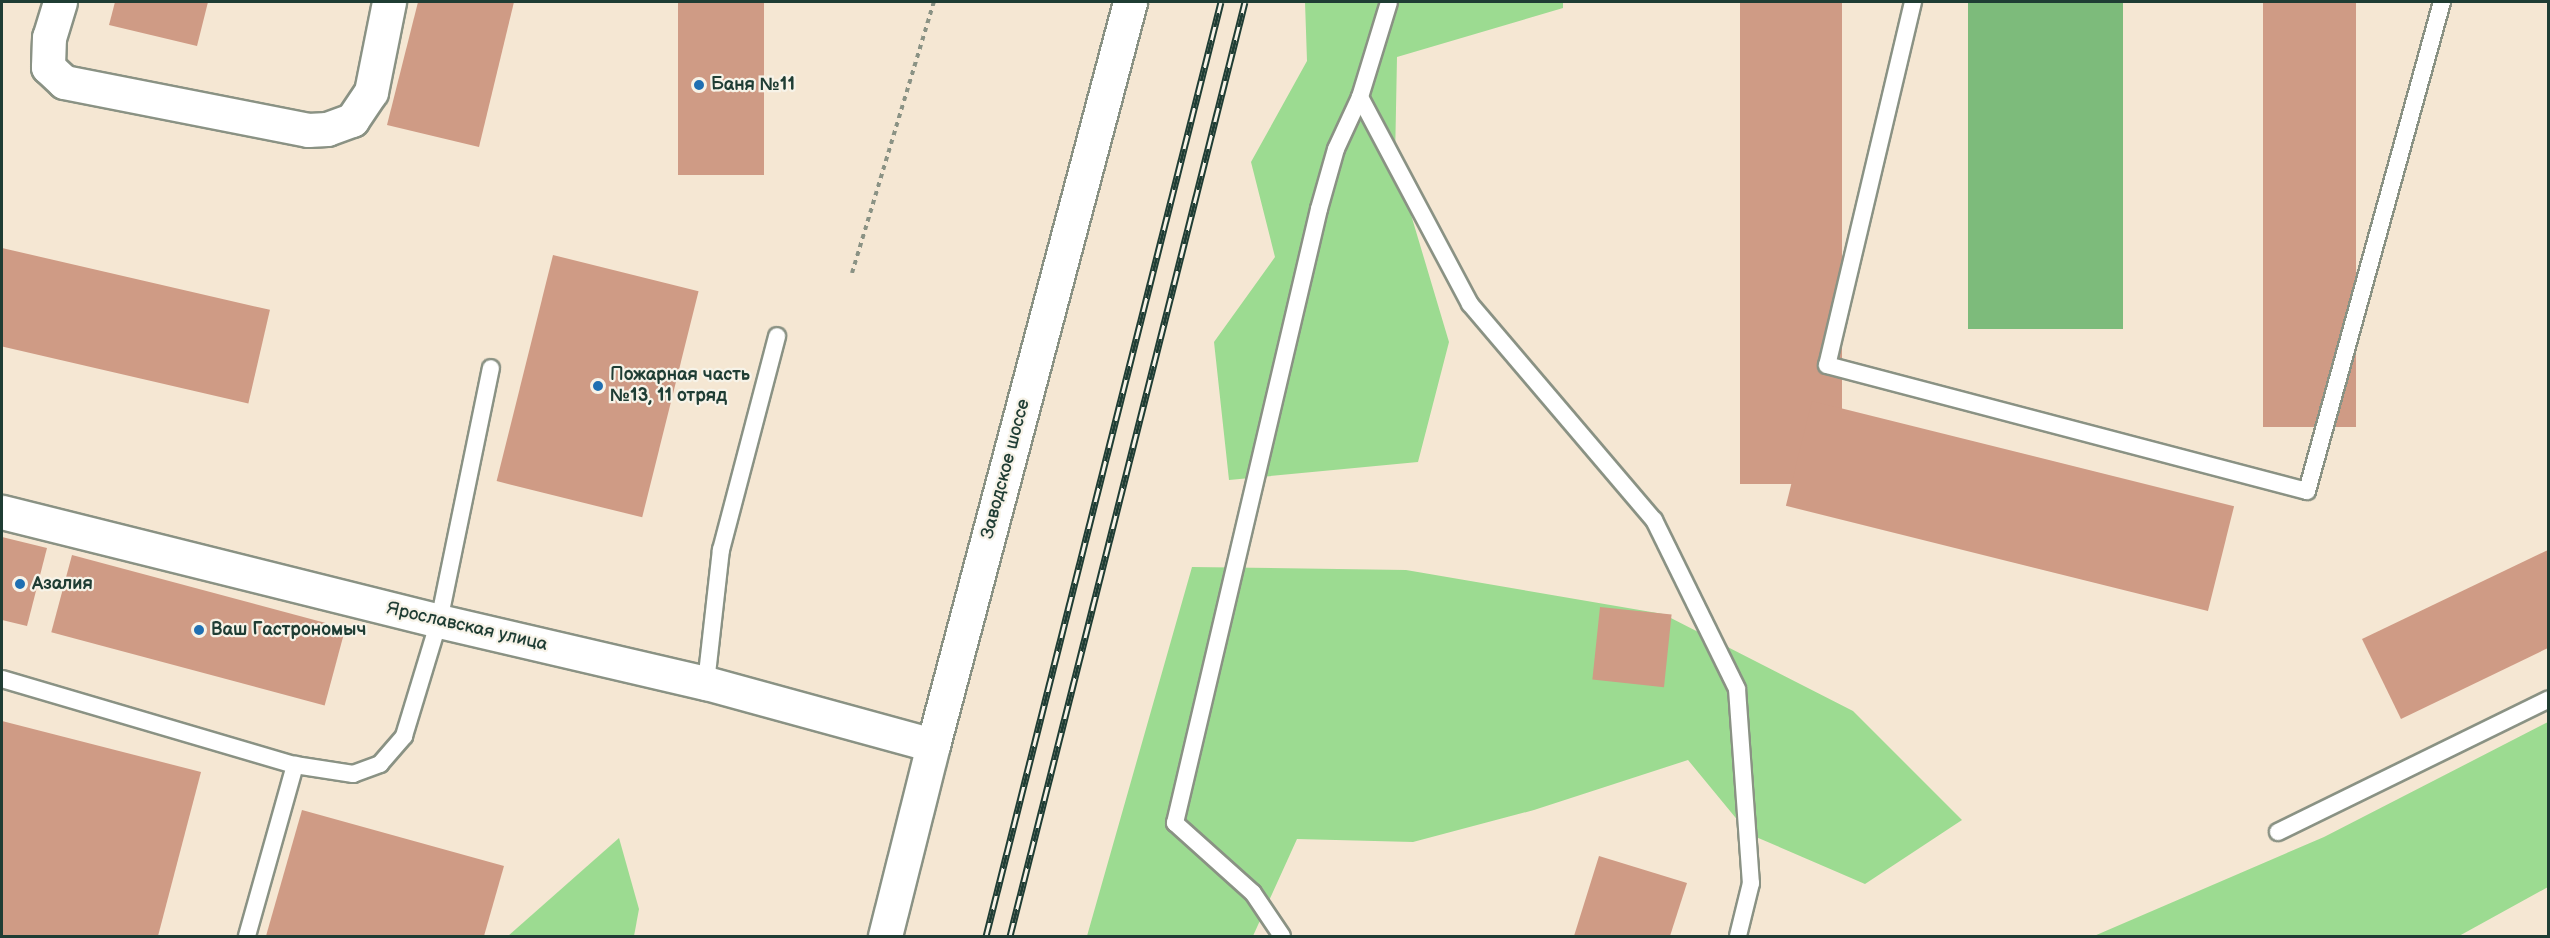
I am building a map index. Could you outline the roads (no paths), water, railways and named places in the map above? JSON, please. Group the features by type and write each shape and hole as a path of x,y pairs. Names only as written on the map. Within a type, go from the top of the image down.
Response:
{"street":[{"path":"60,2 49,37 48,67 64,82 308,130 327,129 352,120 370,92 389,2"},
{"name":"Заводское шоссе","path":"885,936 933,745 1130,2"},
{"name":"Ярославская улица","path":"2,512 439,621 706,683 933,745"}],"lane":[{"path":"1282,936 1253,893 1174,823 1319,209 1336,149 1360,97 1389,2"},
{"path":"1913,2 1827,365 2307,491 2442,2"},
{"path":"1360,97 1470,304 1654,520 1737,690 1751,883 1738,936"},
{"path":"706,683 722,550 777,336"},
{"path":"2,679 295,765 353,774 380,764 404,736 439,621 491,368"},
{"path":"2278,832 2548,700"},
{"path":"247,936 295,765"}],"railway":[{"path":"986,936 1221,2"},
{"path":"1010,936 1245,2"}],"place":[{"name":"Баня №11","path":"699,85"},
{"name":"Пожарная часть №13, 11 отряд","path":"598,386"},
{"name":"Азалия","path":"20,584"},
{"name":"Ваш Гастрономыч","path":"199,630"}]}
